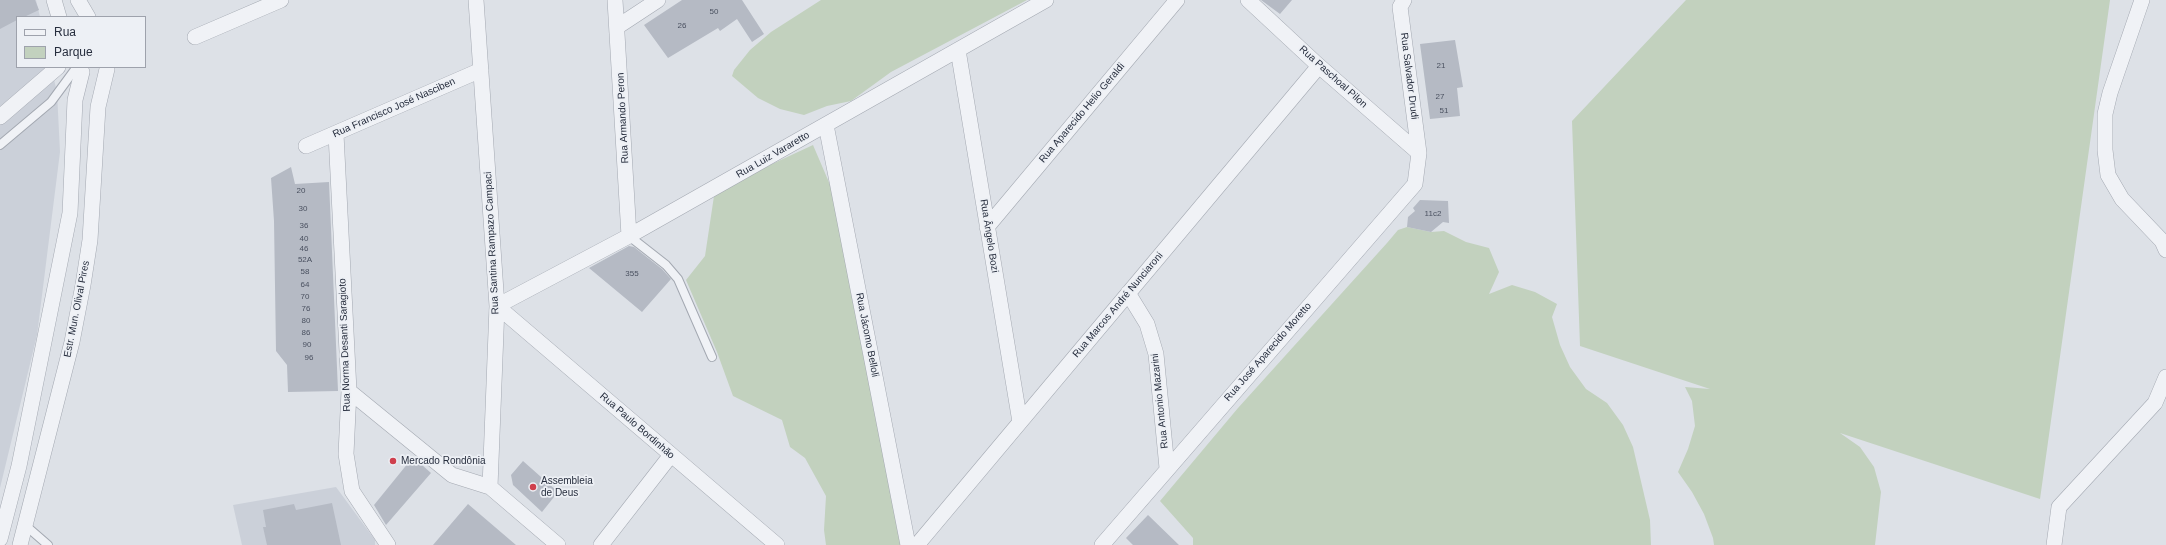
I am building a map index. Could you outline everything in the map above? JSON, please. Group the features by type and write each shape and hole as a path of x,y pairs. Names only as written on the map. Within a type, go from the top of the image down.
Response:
{"street":[{"path":"54,0 59,16"},
{"path":"78,0 87,16"},
{"path":"195,37 281,0"},
{"name":"Rua Santina Rampazo Campaci","path":"476,0 497,306 490,487"},
{"name":"Rua Armando Peron","path":"615,0 629,236"},
{"path":"617,27 658,0"},
{"name":"Rua Luiz Vararetto","path":"497,306 629,236 1046,0"},
{"name":"Rua Aparecido Helio Geraldi","path":"987,227 1176,0"},
{"name":"Rua Paschoal Pilon","path":"1248,0 1319,66 1419,153"},
{"name":"Rua Salvador Drudi","path":"1404,0 1400,7 1419,153"},
{"path":"2142,0 2110,93 2105,114 2105,150 2108,175 2122,199 2162,241 2166,250"},
{"name":"Rua Ângelo Bozi","path":"958,50 1020,422"},
{"name":"Rua Marcos André Nunciaroni","path":"916,545 1319,66"},
{"path":"0,117 57,68"},
{"name":"Estr. Mun. Olival Pires","path":"78,69 95,74 108,68"},
{"name":"Estr. Mun. Olival Pires","path":"20,545 72,342 83,285 90,240 98,107 108,68"},
{"path":"0,539 19,466 70,213 74,100 78,69"},
{"name":"Rua Francisco José Nasciben","path":"306,146 481,70"},
{"name":"Rua Jácomo Belloli","path":"826,125 908,545"},
{"name":"Rua Norma Desanti Saragioto","path":"336,134 349,390 346,454 352,490 388,545"},
{"name":"Rua José Aparecido Moretto","path":"1102,545 1167,468 1415,184 1419,153"},
{"name":"Rua Antonio Mazarini","path":"1128,294 1147,324 1156,354 1167,468"},
{"name":"Rua Paulo Bordinhão","path":"497,306 777,545"},
{"path":"2054,545 2059,508 2155,403 2166,377"},
{"path":"349,390 452,475 490,487 558,545"},
{"path":"601,545 671,455"}],"lane":[{"path":"0,145 51,102 78,69"},
{"path":"629,236 666,265 678,279 712,357"},
{"path":"25,525 48,545"}],"shaded area":[{"path":"0,0 36,0 40,16 16,16 16,68 51,68 57,92 60,152 37,335 0,488"},
{"path":"336,487 375,540 375,545 242,545 233,505"}],"green space":[{"path":"821,0 1027,0 891,72 851,101 827,106 804,115 780,109 758,98 732,76 734,70 750,50 771,32"},
{"path":"1686,0 2110,0 2040,499 1840,433 1860,447 1874,467 1881,492 1875,545 1714,545 1704,514 1692,492 1678,472 1688,449 1695,426 1692,401 1685,387 1710,389 1580,346 1572,121"},
{"path":"813,145 834,194 901,545 826,545 824,530 826,496 805,458 790,447 782,420 733,396 717,352 686,280 705,256 714,196 742,178"},
{"path":"1407,227 1431,232 1444,231 1466,242 1489,248 1499,272 1489,294 1512,285 1535,292 1557,304 1552,317 1560,345 1570,367 1586,389 1607,403 1623,425 1633,447 1650,520 1651,545 1193,545 1193,538 1160,501 1238,408 1398,230"}],"building":[{"path":"0,0 35,0 39,10 26,16 16,16 16,21 0,29"},
{"path":"682,0 742,0 764,34 752,42 737,19 720,31 718,28 668,58 644,25"},
{"path":"1261,0 1292,0 1280,14"},
{"path":"1455,40 1463,87 1457,88 1460,116 1430,119 1420,44"},
{"path":"291,167 295,184 329,182 338,391 288,392 287,365 276,351 274,221 271,178"},
{"path":"1420,200 1448,201 1449,223 1443,222 1431,232 1407,227 1408,217 1415,211 1413,208"},
{"path":"629,246 634,247 662,269 671,279 642,312 589,268"},
{"path":"413,457 431,473 386,525 374,505"},
{"path":"523,461 558,492 542,512 513,485 511,475"},
{"path":"332,503 341,545 267,545 263,527 266,527 263,510 294,504 296,510"},
{"path":"468,504 516,545 433,545"},
{"path":"1148,515 1179,545 1133,545 1126,538"}],"place":[{"name":"Mercado Rondônia","path":"393,461"},
{"name":"Assembleia de Deus","path":"533,487"}]}
